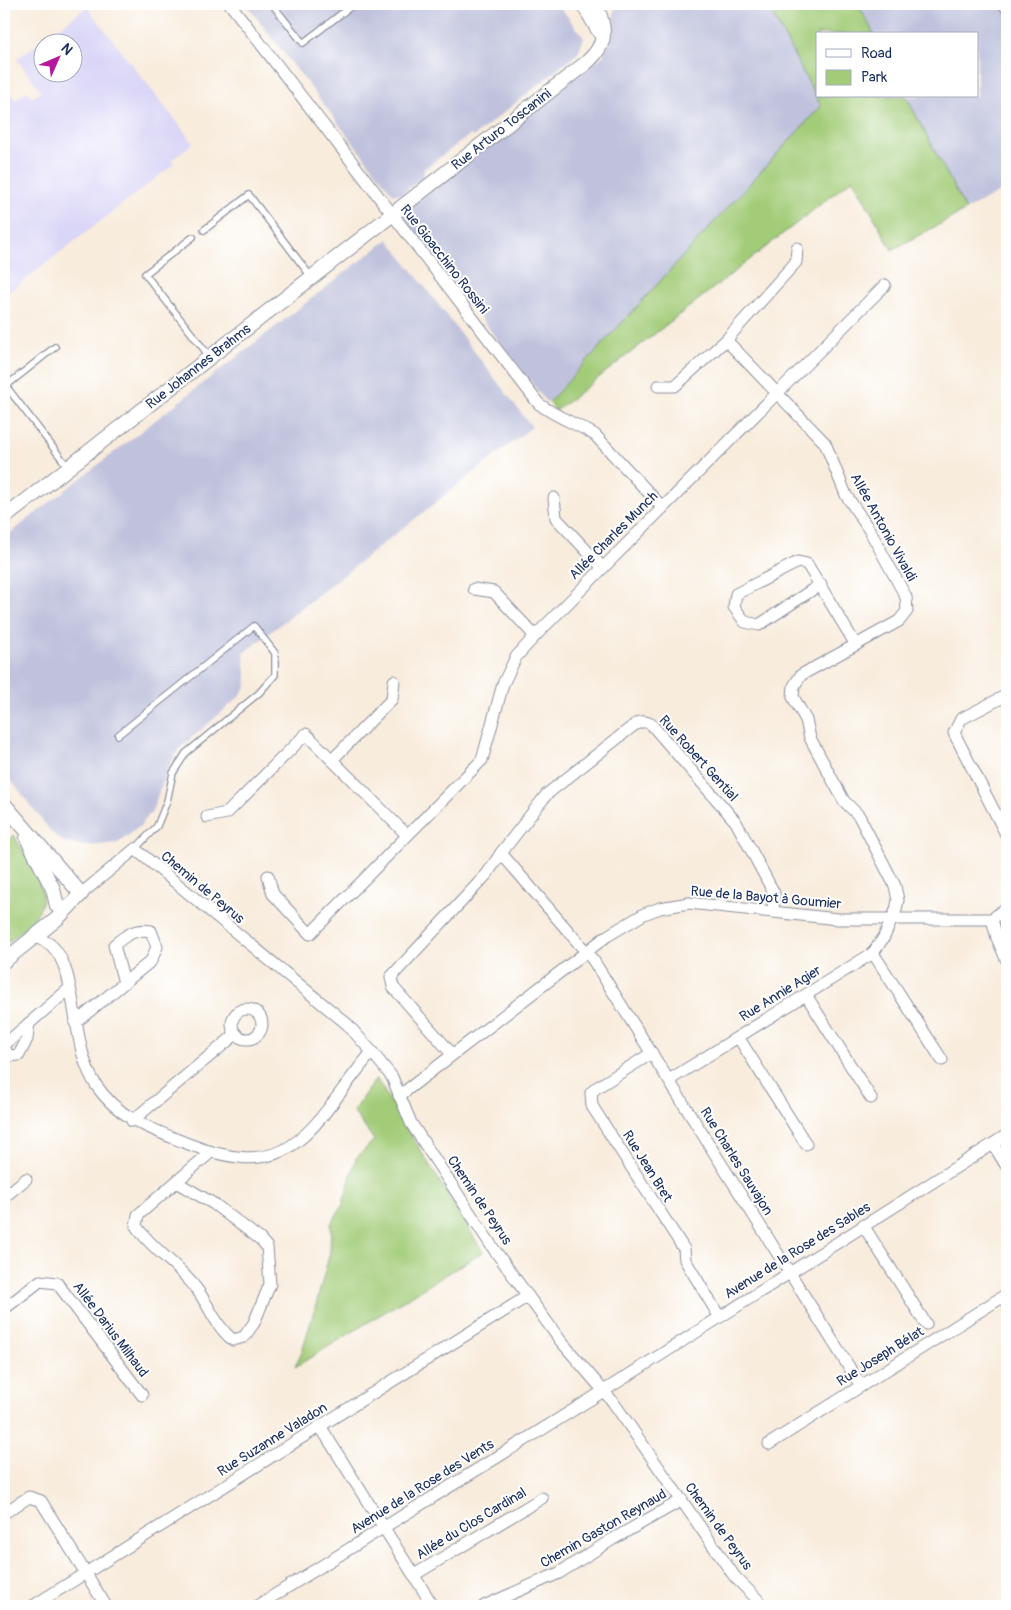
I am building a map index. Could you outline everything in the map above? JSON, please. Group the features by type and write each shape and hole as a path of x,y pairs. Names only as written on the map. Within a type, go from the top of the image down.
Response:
{"street":[{"name":"Rue Gioacchino Rossini","path":"230,4 538,403 552,414 582,426 595,435 662,507"},
{"path":"583,4 603,38"},
{"path":"596,4 605,31 603,38"},
{"name":"Rue Arturo Toscanini","path":"392,215 586,64 599,50 603,38"},
{"name":"Rue Johannes Brahms","path":"4,518 392,215"},
{"path":"658,386 675,386 726,340 796,262 796,248"},
{"name":"Allée Charles Munch","path":"268,876 273,894 310,934 482,760 503,684 516,657 534,636 885,285"},
{"name":"Allée Antonio Vivaldi","path":"726,340 826,443 846,496 870,531 906,597 907,611 899,620 801,675 794,686 793,697 806,720 810,738 844,801 859,816 890,873 898,900 892,919"},
{"path":"554,498 556,518 602,567"},
{"path":"820,584 759,624 746,622 734,608 736,594 798,562 807,564 820,584 856,645"},
{"path":"474,589 494,592 534,636"},
{"path":"332,759 392,699 394,682"},
{"path":"1007,695 961,719 954,733 1007,836"},
{"name":"Rue Robert Gential","path":"452,1054 393,987 391,977 487,874 501,853 548,794 640,722 651,724 736,822 774,893 773,911"},
{"path":"206,817 227,813 306,734 407,835"},
{"path":"4,804 70,900"},
{"path":"22,828 53,889 70,900"},
{"path":"4,961 70,900 135,849"},
{"name":"Chemin de Peyrus","path":"135,849 347,1024 372,1052 392,1077 411,1123 528,1296 560,1340 613,1402 735,1577 764,1606"},
{"path":"501,853 587,952"},
{"name":"Rue de la Bayot à Goumier","path":"399,1096 618,928 644,914 688,903 838,919 992,919"},
{"path":"1007,907 992,919 997,938 1007,961"},
{"name":"Rue Annie Agier","path":"669,1080 873,953 884,937 892,919"},
{"path":"45,925 52,930 58,953 66,969 84,1063 96,1086 115,1108 132,1121 211,1152 250,1159 271,1156 293,1146 311,1130 372,1052"},
{"path":"75,1023 151,961 157,947 151,932 140,929 125,935 114,945 124,983"},
{"path":"32,936 47,942 58,953"},
{"name":"Rue Charles Sauvajon","path":"587,952 861,1386"},
{"path":"873,953 942,1060"},
{"path":"29,1023 26,1039 19,1056 8,1056 4,1045 29,1023 69,989"},
{"path":"806,995 871,1098"},
{"path":"132,1121 236,1034"},
{"path":"738,1037 806,1144"},
{"name":"Rue Jean Bret","path":"652,1053 596,1088 591,1093 592,1106 684,1249 685,1260 719,1316"},
{"name":"Avenue de la Rose des Sables","path":"603,1391 1007,1135"},
{"path":"993,1144 1007,1166"},
{"path":"176,1182 214,1204 260,1239 267,1247 270,1284 254,1323 244,1337 233,1340 224,1333 196,1287 171,1260 144,1238 136,1226 138,1216 176,1182 211,1152"},
{"path":"4,1197 26,1180"},
{"path":"863,1225 926,1324"},
{"name":"Allée Darius Milhaud","path":"4,1309 40,1281 57,1283 142,1395"},
{"name":"Rue Joseph Bélat","path":"769,1444 1007,1294"},
{"name":"Rue Suzanne Valadon","path":"33,1606 528,1296"},
{"name":"Avenue de la Rose des Vents","path":"258,1606 603,1391"},
{"path":"320,1426 433,1606"},
{"path":"4,1513 29,1497 41,1501 106,1606"},
{"name":"Allée du Clos Cardinal","path":"414,1575 542,1498"},
{"name":"Chemin Gaston Reynaud","path":"484,1606 559,1573 613,1539 682,1500"}],"lane":[{"path":"272,4 303,43 354,4"},
{"path":"1001,4 1007,13"},
{"path":"204,230 249,195 312,278"},
{"path":"193,237 145,274 210,357"},
{"path":"55,347 6,386 68,467"},
{"path":"118,734 254,626 275,653 275,674 259,693 186,752 173,773 167,801 158,826 135,849"}],"shaded area":[{"path":"246,4 558,4 584,38 578,53 473,137 470,135 424,169 423,177 401,194 393,194"},
{"path":"615,4 1007,4 1007,188 900,245 822,109 547,403 407,223 405,217 410,207 603,56 612,38"},
{"path":"87,7 193,143 171,160 174,164 4,296 4,100 11,94 16,100 27,91 32,98 41,91 34,82 82,82 82,32 53,32"},
{"path":"32,48 32,79 17,59"},
{"path":"388,239 532,427 244,653 247,685 239,697 180,748 169,765 152,811 139,827 118,843 88,846 65,843 52,833 4,771 4,538"}],"green space":[{"path":"767,4 858,4 873,32 816,32 816,97"},
{"path":"817,98 907,98 966,210 892,250 853,179 556,411 549,402 821,106"},
{"path":"14,835 37,878 42,902 40,909 31,921 4,946 4,842"},
{"path":"376,1078 483,1252 295,1367 302,1351 330,1252 331,1224 343,1204 356,1158 374,1140 353,1111"}]}
